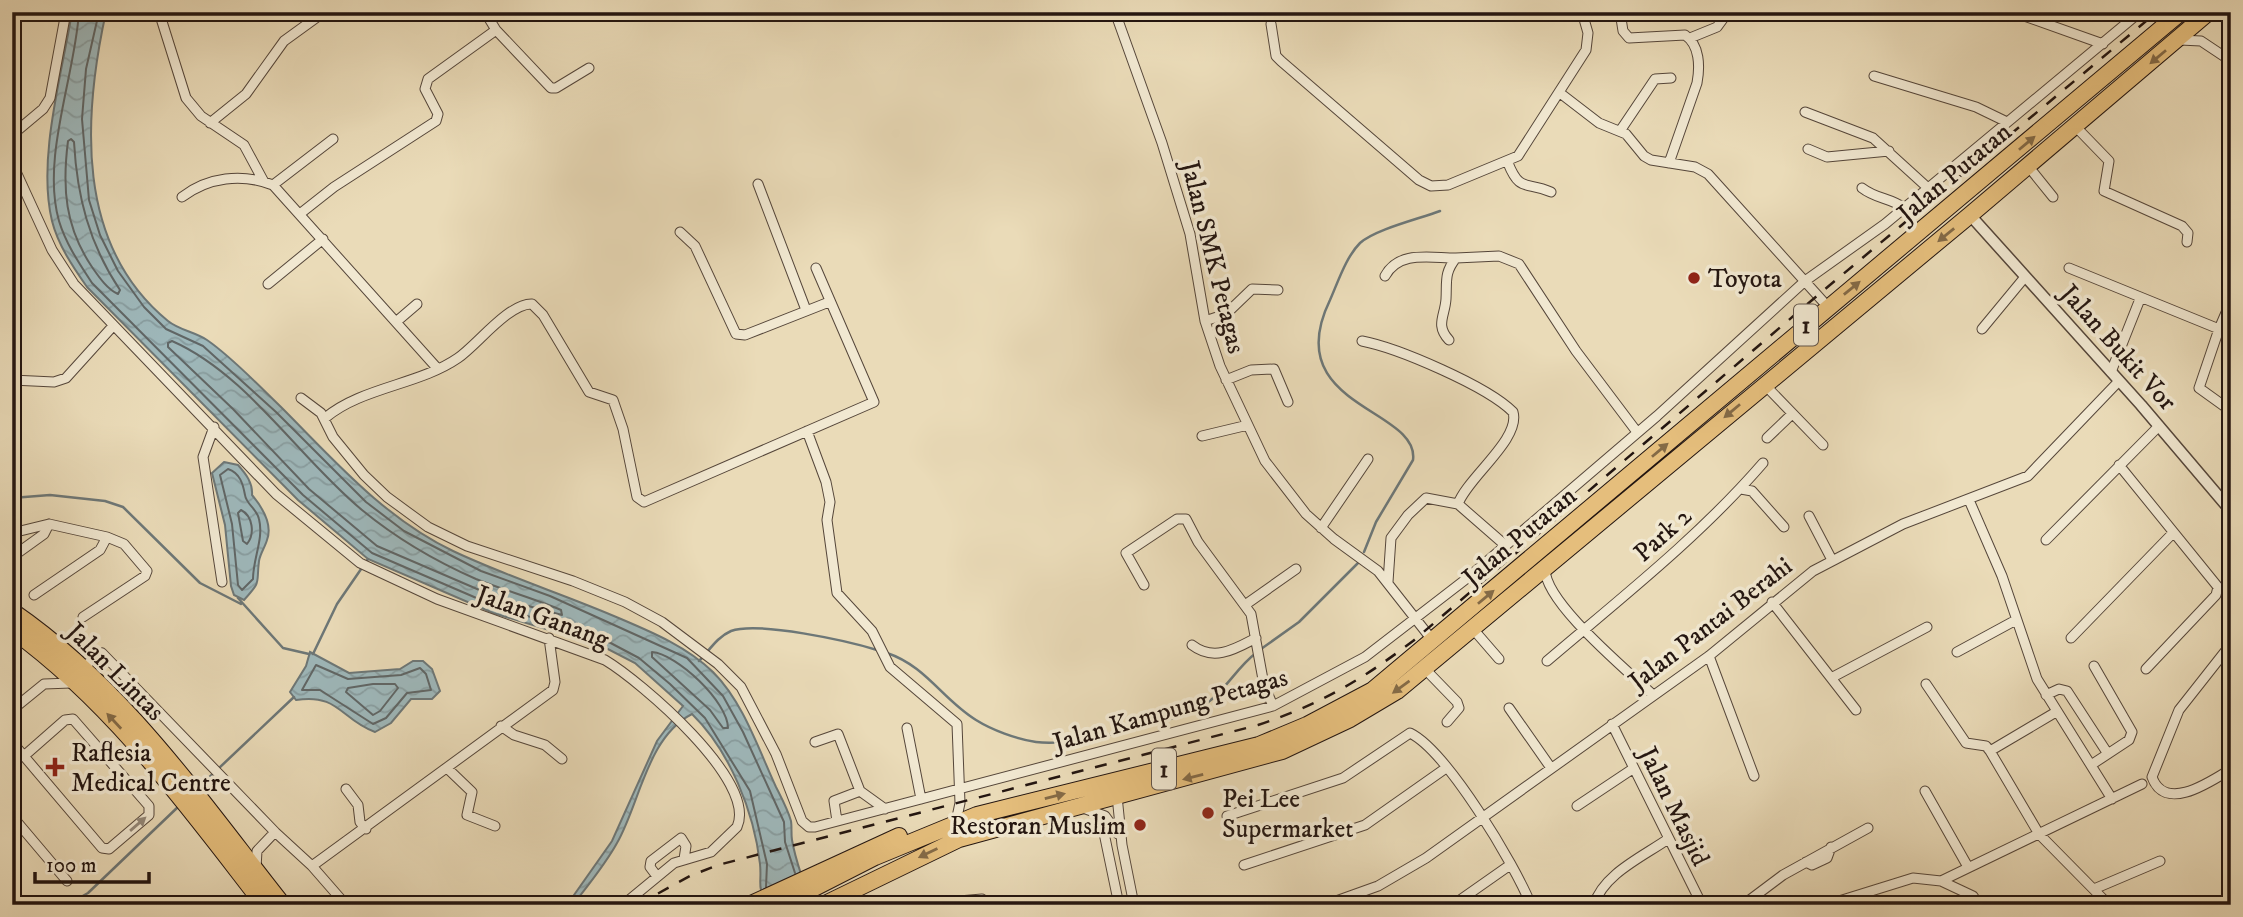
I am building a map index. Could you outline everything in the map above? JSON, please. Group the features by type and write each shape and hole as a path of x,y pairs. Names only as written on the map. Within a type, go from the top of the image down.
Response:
{"highway":[{"name":"Jalan Putatan","path":"781,905 874,852 992,812 1220,756 1278,738 1373,690 2181,12"},
{"name":"Jalan Putatan","path":"823,905 959,839 1282,751 1350,719 1397,691 2207,15"},
{"path":"1964,196 1973,213"},
{"path":"1798,332 1810,346"},
{"name":"Jalan Lintas","path":"12,611 83,667 128,713 182,776 193,804 255,902"},
{"name":"Jalan Lintas","path":"12,630 77,684 149,760 174,792 193,804 236,845 283,905"},
{"path":"752,903 874,852 958,810 992,812"}],"street":[{"path":"12,135 43,108 50,98 66,12"},
{"path":"159,12 186,98 210,123 244,145 268,184 301,214 437,368"},
{"path":"210,123 246,94 284,41 324,12"},
{"path":"485,12 496,30 553,89 589,68"},
{"name":"Jalan SMK Petagas","path":"1115,12 1163,142 1189,234 1205,321 1226,380 1248,425 1276,479 1321,528 1368,563 1388,582 1433,641"},
{"path":"1271,24 1276,56 1419,180 1442,187 1508,163 1521,152 1586,50 1588,33 1582,12"},
{"path":"1620,12 1623,31 1629,38 1678,35 1690,38 1717,27 1728,12"},
{"name":"Jalan Kampung Petagas","path":"324,418 333,437 357,467 387,497 428,527 467,546 616,598 662,622 692,648 713,661 741,687 776,754 805,825 815,827 1273,706 1365,657 1470,576 1637,432 1805,281 1904,208 2140,12"},
{"path":"2019,13 2103,44"},
{"path":"2207,15 2199,30 2207,44"},
{"path":"301,214 334,187 436,121 438,114 425,89 428,79 496,30"},
{"path":"1669,163 1699,75 1696,48 1690,38"},
{"path":"2178,41 2194,39 2207,44 2231,61"},
{"path":"1874,76 1976,107 2007,122"},
{"path":"1619,131 1655,79 1671,78"},
{"path":"1560,93 1599,123 1634,141 1644,156 1695,167 1708,174 1828,307"},
{"path":"1805,112 1818,120 1866,134 1889,151 1928,188"},
{"path":"2075,127 2109,162 2104,191 2182,226 2188,233 2187,243"},
{"path":"182,197 213,179 268,184 332,139"},
{"path":"1808,149 1827,157 1889,151"},
{"name":"Jalan Ganang","path":"12,163 62,268 113,326 214,427 276,494 362,565 437,599 605,660 624,671 684,724 720,769 740,814 737,827 719,846 700,857 684,859 656,875 623,905"},
{"path":"1508,163 1515,180 1522,185 1551,192"},
{"path":"2028,166 2053,197"},
{"path":"758,184 806,310"},
{"path":"1862,188 1878,198 1891,200 1904,208"},
{"name":"Jalan Bukit Vor","path":"1973,213 2025,277 2159,426 2231,511"},
{"path":"680,232 695,246 736,334 745,335 830,302"},
{"path":"268,284 323,239"},
{"path":"1384,276 1394,262 1406,257 1499,256 1519,264 1576,351 1637,432"},
{"path":"1449,340 1440,321 1446,298 1445,278 1456,258"},
{"path":"301,398 314,405 324,418 461,356 516,308 532,304 544,315 589,392 613,400 637,497 644,502 874,402 816,268"},
{"path":"2069,268 2219,330"},
{"path":"1982,329 2025,277"},
{"path":"1205,321 1226,314 1252,289 1278,290"},
{"path":"2111,372 2140,299"},
{"path":"2231,301 2199,388 2231,411"},
{"path":"396,321 417,303"},
{"path":"12,380 54,382 66,378 113,326"},
{"path":"1362,341 1382,345 1461,379 1513,412 1511,430 1471,482 1458,504"},
{"path":"1226,380 1251,370 1274,369 1288,402"},
{"name":"Jalan Pantai Berahi","path":"1330,904 1369,890 1396,876 1710,656 1772,602 1832,559 1913,520 2028,476 2119,381"},
{"path":"1764,384 1822,445"},
{"path":"1767,439 1793,414"},
{"path":"1202,436 1248,425"},
{"path":"2046,540 2159,426"},
{"path":"214,427 203,457 222,582"},
{"path":"807,431 827,482 830,502 827,514 835,588 866,623 890,667 957,724 958,810"},
{"path":"1321,528 1368,459"},
{"name":"Park 2","path":"1547,662 1583,628 1663,563 1741,489 1763,463"},
{"path":"2119,466 2173,533 2214,578 2218,592 2146,669"},
{"path":"1741,489 1752,491 1784,527"},
{"path":"1388,582 1391,538 1408,515 1426,498 1458,504 1504,545"},
{"path":"1969,500 2002,576 2030,664 2056,712 2112,799"},
{"path":"1809,516 1832,559"},
{"path":"1143,585 1126,553 1177,519 1186,519 1254,621 1264,685 1273,706"},
{"path":"12,533 49,524 107,537 124,544 147,574 83,617"},
{"path":"12,557 44,534 49,524"},
{"path":"2071,638 2173,533"},
{"path":"34,595 100,550 107,537"},
{"path":"1245,605 1296,569"},
{"path":"1545,569 1549,589"},
{"path":"1530,582 1549,589 1583,628 1653,695"},
{"path":"1772,602 1856,710"},
{"path":"1957,652 2016,620"},
{"path":"1831,678 1927,627"},
{"path":"1474,629 1499,659"},
{"path":"312,866 366,829 554,688 549,638"},
{"path":"1192,645 1206,653 1222,653 1256,638"},
{"path":"2231,643 2176,715 2152,777 2160,789 2174,795 2197,788 2231,769"},
{"path":"83,667 102,653 222,774 275,832 312,866 346,905"},
{"path":"1710,656 1754,776"},
{"path":"44,684 46,657"},
{"path":"2091,765 2129,740 2132,732 2094,666"},
{"path":"1425,668 1457,702 1459,708 1447,722"},
{"path":"12,709 44,684 56,681 77,684"},
{"path":"1926,684 1966,743 1986,746 1990,751 2039,834 2109,905"},
{"path":"2046,695 2059,689 2067,691 2108,754"},
{"path":"1509,708 1551,768"},
{"path":"1990,751 2056,712"},
{"path":"12,742 102,848 109,849 149,815 149,806 76,720 65,720 24,756"},
{"name":"Jalan Masjid","path":"1612,724 1702,905"},
{"path":"501,726 514,735 545,745 562,758"},
{"path":"907,728 921,799"},
{"path":"1227,816 1343,778 1407,733 1416,736 1446,768 1483,816 1531,905"},
{"path":"815,743 838,734 860,791 885,809"},
{"path":"447,768 472,792 467,815 495,826"},
{"path":"1244,865 1365,825 1446,768"},
{"path":"1577,806 1634,768"},
{"path":"1941,881 2142,784"},
{"path":"346,789 358,805 360,822 366,829"},
{"path":"837,821 834,801 860,791"},
{"path":"1924,791 1968,867"},
{"path":"1117,796 1122,845 1134,904"},
{"path":"1078,807 1105,816 1115,828 1122,845"},
{"path":"12,816 67,881"},
{"path":"1743,905 1806,862 1812,865 1827,858 1831,847 1868,828"},
{"path":"256,870 260,847 275,832"},
{"path":"1104,833 1119,905"},
{"path":"656,875 650,867 650,861 681,838 686,846 684,859"},
{"path":"1594,905 1599,892 1612,878 1668,839"},
{"path":"236,845 260,847"},
{"path":"2094,889 2160,862"},
{"path":"1452,905 1510,864"},
{"path":"1839,901 1904,880 1921,878 1941,881 1973,896 1979,905"},
{"path":"913,905 982,899"}],"water":[{"path":"72,12 106,12 93,94 93,177 101,218 116,255 138,290 168,321 217,347 361,486 382,505 428,538 516,578 658,635 692,655 713,672 741,711 786,808 791,821 798,864 814,905 768,905 764,899 757,844 746,803 729,764 706,729 692,714 665,738 646,772 625,827 612,851 573,905 567,905 612,841 657,741 683,706 635,663 602,646 493,613 368,559 298,500 87,287 58,239 48,197 49,144"},
{"path":"224,462 238,465 246,475 252,495 263,510 269,528 260,558 257,582 244,600 234,595 231,586 225,525 212,473"},
{"path":"310,652 349,673 400,669 413,661 423,661 432,669 440,691 432,699 411,699 391,723 375,732 322,700 296,700 290,692 306,666"}],"waterway":[{"path":"1364,552 1376,522 1413,460 1409,443 1396,428 1335,384 1322,363 1319,335 1343,270 1360,243 1387,229 1440,211"},
{"path":"12,498 50,495 105,501 123,507 200,583 241,604"},
{"path":"313,654 337,604 368,559"},
{"path":"1261,649 1299,622 1358,563"},
{"path":"238,598 283,648 309,654"},
{"path":"699,661 722,637 731,631 744,629 761,628 803,633 877,650"},
{"path":"887,653 913,666 964,712 982,724 1020,739 1053,743 1124,732 1192,711 1214,698 1256,653"},
{"path":"199,787 294,697"},
{"path":"67,905 88,893 179,806"}],"railway":[{"path":"637,905 690,876 718,865 1258,725 1321,700 1357,680 1413,641 1818,295 2157,12"}],"place":[{"name":"Toyota","path":"1694,278"},
{"name":"Raflesia Medical Centre","path":"55,767"},
{"name":"Pei Lee Supermarket","path":"1208,813"},
{"name":"Restoran Muslim","path":"1140,825"}]}
